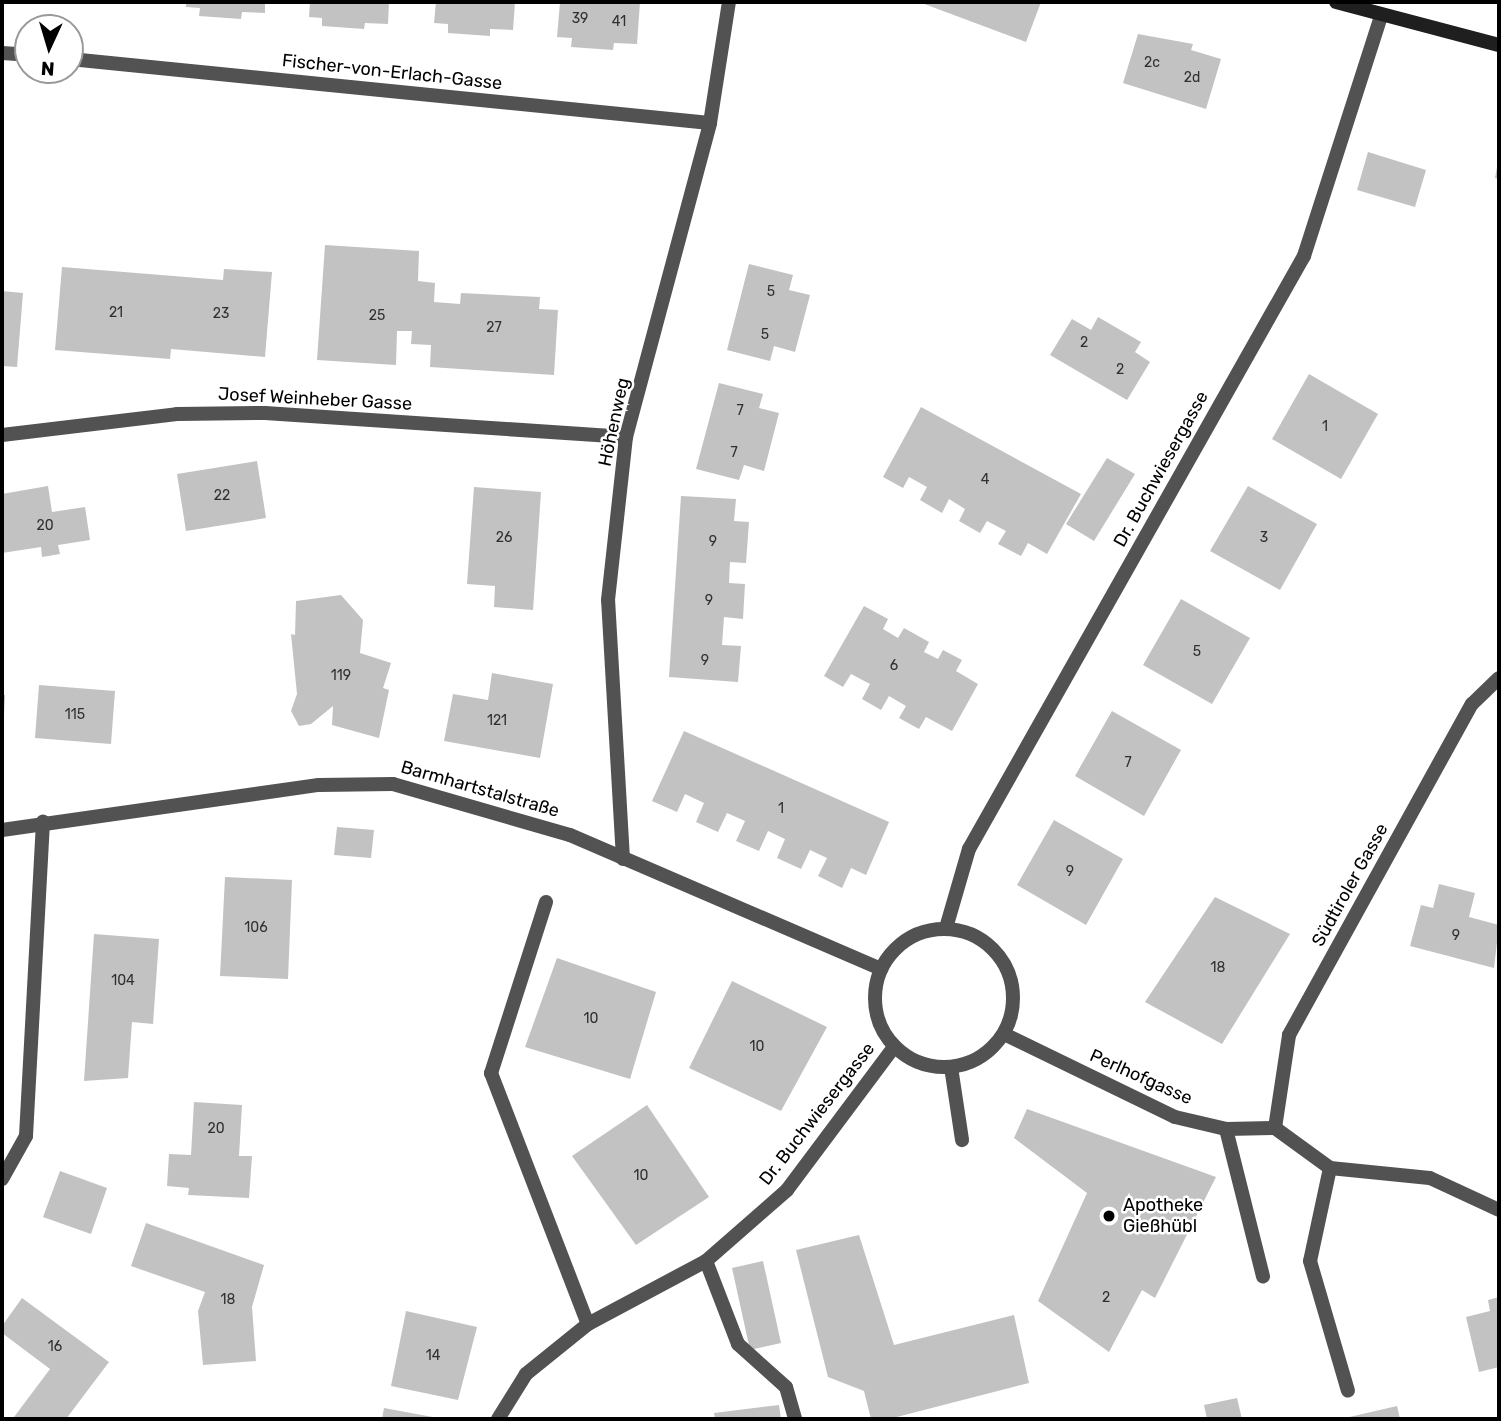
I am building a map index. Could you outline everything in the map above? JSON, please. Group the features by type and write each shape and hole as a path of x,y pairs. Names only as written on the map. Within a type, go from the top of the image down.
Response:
{"main road":[{"path":"1336,2 1499,45"}],"street":[{"name":"Höhenweg","path":"623,859 608,600 626,437 710,123 729,2"},
{"name":"Dr. Buchwiesergasse","path":"946,928 968,849 1304,256 1381,16"},
{"name":"Fischer-von-Erlach-Gasse","path":"84,60 710,123"},
{"name":"Josef Weinheber Gasse","path":"2,435 177,414 265,414 626,437"},
{"name":"Südtiroler Gasse","path":"1275,1128 1289,1035 1472,704 1499,678"},
{"name":"Barmhartstalstraße","path":"2,830 43,821 319,785 393,783 570,835 881,970"},
{"path":"2,1179 26,1136 43,821"},
{"path":"546,902 491,1073 588,1324"},
{"path":"881,970 907,939 946,928 980,939 1006,964 1013,987 1013,1011 1004,1034 991,1051 951,1067 962,1140"},
{"name":"Dr. Buchwiesergasse","path":"881,970 876,1011 894,1047 930,1066 951,1067"},
{"name":"Perlhofgasse","path":"1004,1034 1175,1117 1226,1129 1275,1128"},
{"name":"Dr. Buchwiesergasse","path":"498,1419 526,1374 588,1324 706,1261 787,1189 894,1047"},
{"path":"1275,1128 1330,1168 1430,1178 1499,1210"},
{"path":"1226,1129 1263,1276"},
{"path":"1330,1168 1310,1261 1348,1391"},
{"path":"706,1261 738,1344 786,1387 795,1419"}],"building":[{"path":"186,2 265,2 265,13 242,12 241,19 199,16 200,8 186,7"},
{"path":"310,2 389,2 388,24 365,23 364,29 322,26 322,18 309,17"},
{"path":"436,2 515,2 513,30 490,29 490,36 448,33 448,24 434,23"},
{"path":"560,2 640,2 637,44 614,43 613,50 571,47 572,38 557,37"},
{"path":"919,2 1041,2 1026,42"},
{"path":"1138,34 1193,44 1191,50 1221,59 1206,109 1123,83"},
{"path":"1368,152 1426,170 1415,207 1357,190"},
{"path":"1499,162 1499,179 1495,178"},
{"path":"325,245 419,251 418,281 435,283 434,302 460,304 461,293 540,297 539,309 558,310 554,375 430,367 431,345 411,344 412,331 397,331 396,365 317,360"},
{"path":"749,264 793,275 789,290 810,295 795,352 774,346 770,361 727,350"},
{"path":"62,267 223,280 224,269 272,272 265,357 171,349 170,359 55,350"},
{"path":"2,291 23,293 17,367 2,366"},
{"path":"1098,317 1141,342 1135,352 1150,362 1127,400 1050,355 1072,319 1091,330"},
{"path":"1309,374 1378,414 1341,479 1272,439"},
{"path":"719,383 763,394 759,408 779,413 764,471 744,465 739,480 696,469"},
{"path":"921,407 1081,494 1047,554 1028,543 1021,556 998,544 1006,531 987,521 980,533 959,521 965,509 949,499 942,513 920,500 927,487 909,477 903,488 883,477"},
{"path":"1107,458 1135,474 1094,541 1066,524"},
{"path":"257,461 266,518 186,531 177,474"},
{"path":"48,486 52,512 85,507 90,540 58,545 60,554 42,557 41,547 2,553 2,494"},
{"path":"1248,486 1317,524 1280,590 1210,551"},
{"path":"474,487 541,492 533,610 494,607 495,586 467,584"},
{"path":"681,496 736,499 734,521 749,522 746,563 730,562 729,583 745,584 743,619 724,617 722,645 741,646 738,682 669,677"},
{"path":"341,595 363,620 360,653 391,663 383,688 389,690 379,738 332,725 333,706 311,724 299,726 291,711 297,694 291,634 295,635 296,601"},
{"path":"1181,599 1250,638 1212,704 1143,665"},
{"path":"864,606 888,619 883,629 898,638 904,628 929,642 924,652 938,659 943,650 962,660 956,671 978,684 952,731 926,717 919,729 899,718 906,706 889,696 881,710 862,699 870,684 851,674 843,687 824,676"},
{"path":"492,673 553,684 540,758 444,741 453,694 488,700"},
{"path":"39,685 115,691 111,744 35,738"},
{"path":"2,695 5,695 4,715 2,715"},
{"path":"1112,711 1181,750 1144,816 1075,776"},
{"path":"684,731 889,822 866,875 851,868 842,888 818,876 827,858 810,850 801,869 777,858 785,839 768,831 759,851 736,841 745,821 727,813 718,832 696,822 704,803 685,794 677,812 652,801"},
{"path":"1054,820 1123,859 1086,925 1017,885"},
{"path":"337,827 374,830 371,858 334,855"},
{"path":"225,877 292,880 288,979 220,976"},
{"path":"1439,884 1475,893 1469,917 1499,925 1494,968 1410,946 1421,905 1433,908"},
{"path":"1215,897 1290,934 1222,1044 1145,1002"},
{"path":"94,934 159,939 153,1024 132,1022 128,1078 84,1081"},
{"path":"557,958 656,992 630,1079 525,1047"},
{"path":"732,981 827,1027 781,1111 689,1068"},
{"path":"194,1102 242,1105 239,1156 252,1156 249,1198 188,1195 189,1188 167,1186 169,1154 191,1155"},
{"path":"647,1105 709,1197 636,1245 572,1156"},
{"path":"1027,1109 1216,1177 1155,1298 1142,1290 1109,1352 1038,1301 1087,1193 1014,1138"},
{"path":"60,1171 107,1188 91,1234 43,1217"},
{"path":"146,1223 264,1265 252,1307 256,1361 203,1365 198,1311 205,1292 131,1266"},
{"path":"859,1235 894,1345 1014,1315 1029,1383 889,1419 871,1419 864,1391 828,1377 796,1250"},
{"path":"763,1261 781,1343 750,1350 732,1268"},
{"path":"1499,1297 1499,1367 1479,1372 1466,1317 1490,1311 1488,1300"},
{"path":"22,1298 109,1362 66,1419 14,1417 50,1369 2,1333 2,1326"},
{"path":"406,1311 477,1327 458,1400 391,1386"},
{"path":"1237,1398 1242,1419 1207,1419 1204,1405"},
{"path":"779,1405 781,1419 715,1419 714,1413"},
{"path":"1397,1406 1400,1419 1345,1419 1345,1418"},
{"path":"384,1408 438,1418 438,1419 382,1419"}],"place":[{"name":"Apotheke Gießhübl","path":"1109,1216"}]}
